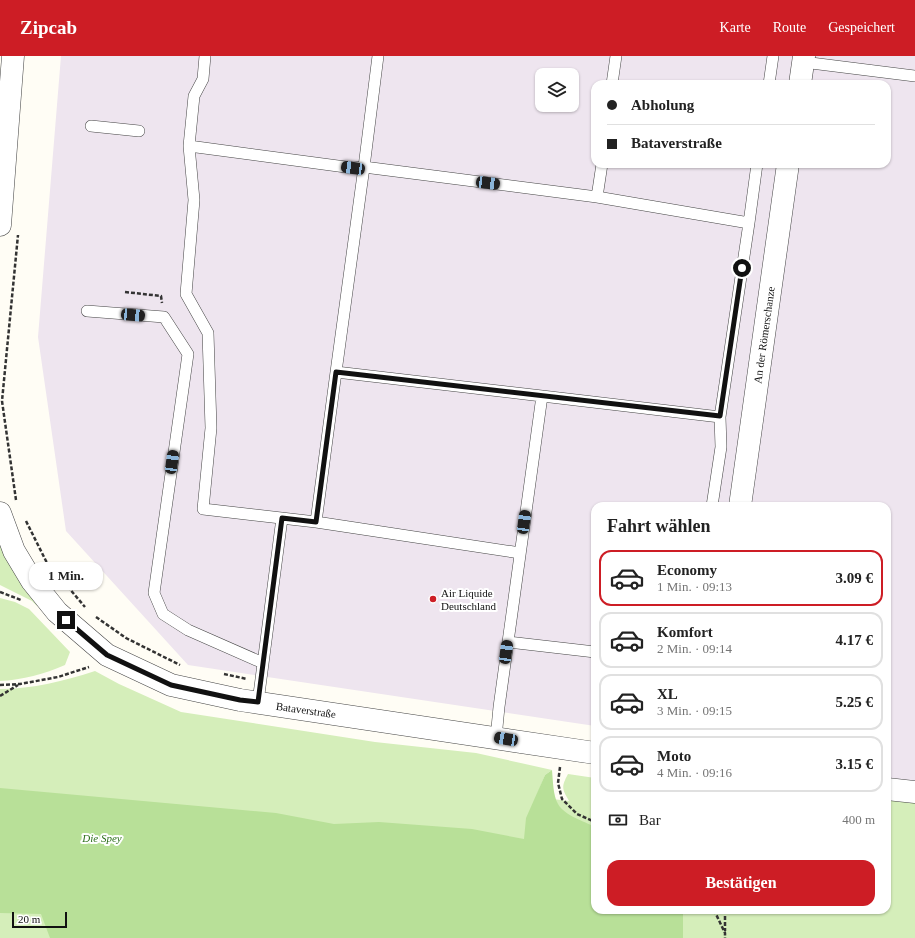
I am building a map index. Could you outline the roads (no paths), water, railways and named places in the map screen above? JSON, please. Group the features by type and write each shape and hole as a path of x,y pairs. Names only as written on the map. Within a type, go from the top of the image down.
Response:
{"street":[{"path":"9,227 13,56"},
{"path":"800,80 803,59"},
{"name":"An der Römerschanze","path":"741,502 787,168"},
{"name":"Bataverstraße","path":"10,510 14,552 32,581 58,612 107,655 171,685 240,700 259,692 496,738 591,753"},
{"path":"891,789 915,792"}],"lane":[{"path":"205,56 203,79 194,96 189,146 194,200 186,294 208,333 211,428 203,509 316,522 520,553"},
{"path":"316,522 378,56"},
{"path":"613,80 616,56"},
{"path":"770,80 773,56"},
{"path":"803,59 915,76"},
{"path":"91,126 139,131"},
{"path":"189,146 353,168 364,167 597,197 749,223"},
{"path":"597,197 601,168"},
{"path":"713,502 721,447 720,416 757,168"},
{"path":"87,310 164,317 188,354 154,592 163,614 188,630 263,663"},
{"path":"336,372 720,416"},
{"path":"496,738 542,396"},
{"path":"259,692 282,518"},
{"path":"508,642 591,652"}],"place":[{"name":"Air Liquide Deutschland","path":"433,599"}],"park label":[{"name":"Die Spey","path":"102,838"}]}
